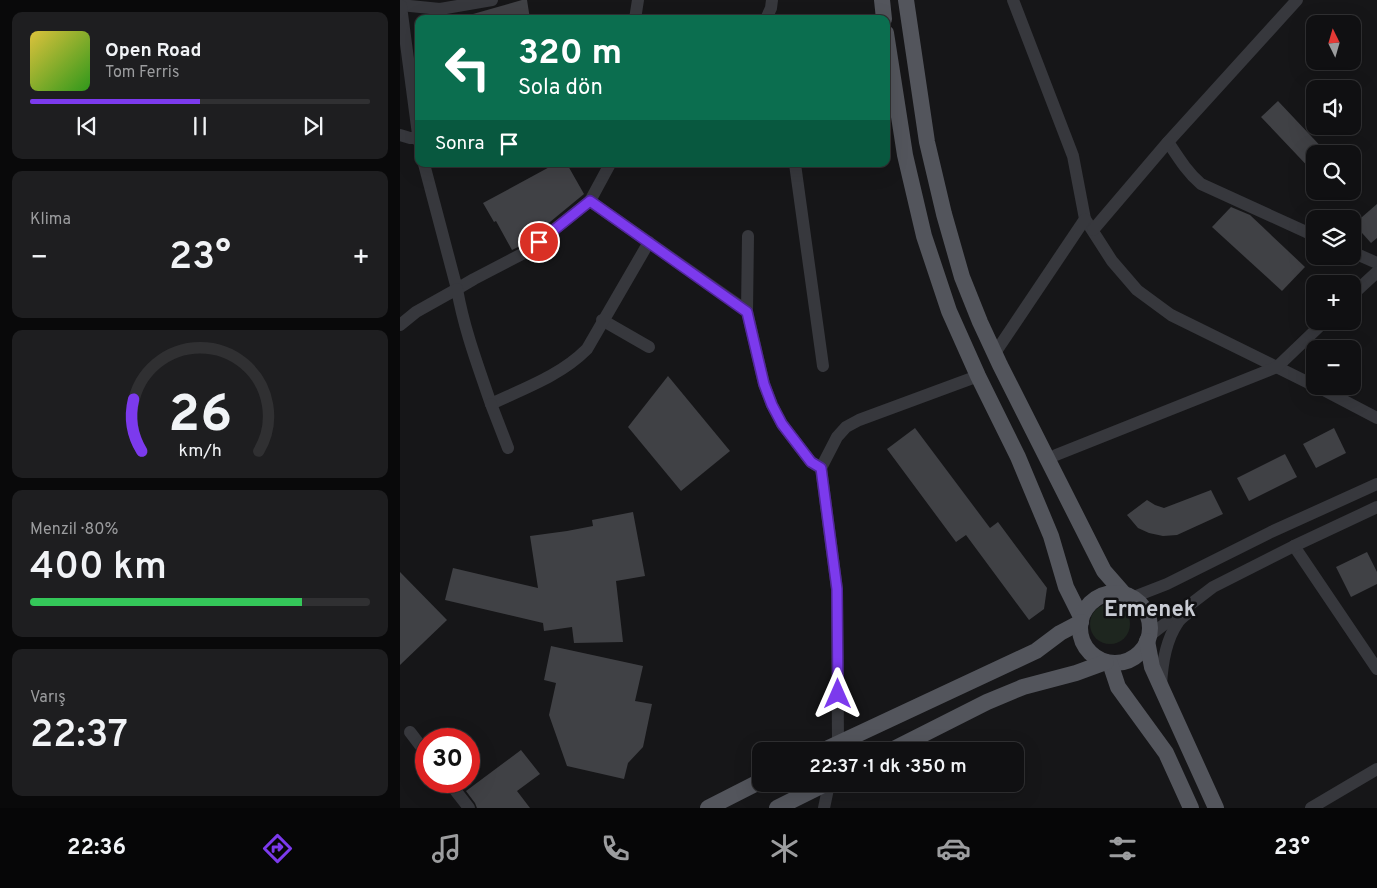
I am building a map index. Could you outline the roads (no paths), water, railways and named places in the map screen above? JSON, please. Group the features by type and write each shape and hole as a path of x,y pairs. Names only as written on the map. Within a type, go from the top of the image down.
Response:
{"main road":[{"path":"882,0 884,15"},
{"path":"906,0 926,142 962,277 995,354 1104,571 1128,597 1142,607 1147,616 1150,626 1148,638 1152,667 1216,808"},
{"path":"890,69 905,155 924,236 949,311 978,376 1018,457 1051,536 1066,587 1081,620"},
{"path":"1128,597 1116,594 1098,597 1085,609 1081,620 1081,638 1085,647 1091,655 1108,662 1120,663 1130,660 1139,654 1148,638"},
{"path":"842,742 1036,650 1081,620"},
{"path":"908,742 1023,686 1076,673 1108,662"},
{"path":"1108,662 1118,687 1166,752 1191,808"},
{"path":"708,808 752,786"},
{"path":"776,808 810,792"}],"street":[{"path":"415,118 400,5 440,9 492,0"},
{"path":"636,15 638,0"},
{"path":"768,15 772,0"},
{"path":"1013,0 1073,156 1085,219 1112,261 1137,290 1171,315 1306,381"},
{"path":"1093,230 1168,142 1297,0"},
{"path":"400,135 415,139"},
{"path":"1168,142 1185,168 1201,184 1306,232"},
{"path":"425,167 457,289 462,317 508,448"},
{"path":"400,325 416,312 526,252 590,201 608,167"},
{"path":"795,167 823,366"},
{"path":"590,201 747,312"},
{"path":"995,354 1085,219"},
{"path":"748,236 747,312 764,384 782,424 811,462 821,468"},
{"path":"491,404 556,375 586,349 649,242"},
{"path":"1361,256 1377,263"},
{"path":"1361,287 1377,272"},
{"path":"602,320 649,347"},
{"path":"1056,455 1277,366 1315,330"},
{"path":"838,742 837,589 821,468 837,437 846,427 859,420 978,376"},
{"path":"1332,395 1377,418"},
{"path":"1128,597 1167,584 1271,532 1377,484"},
{"path":"1148,638 1213,587 1377,507"},
{"path":"1294,546 1377,669"},
{"path":"1161,686 1162,664 1177,624 1213,587"},
{"path":"410,732 415,739"},
{"path":"1311,808 1377,769"},
{"path":"824,808 826,792"},
{"path":"457,793 469,808"}],"district":[{"name":"Ermenek","path":"1150,610"}]}
